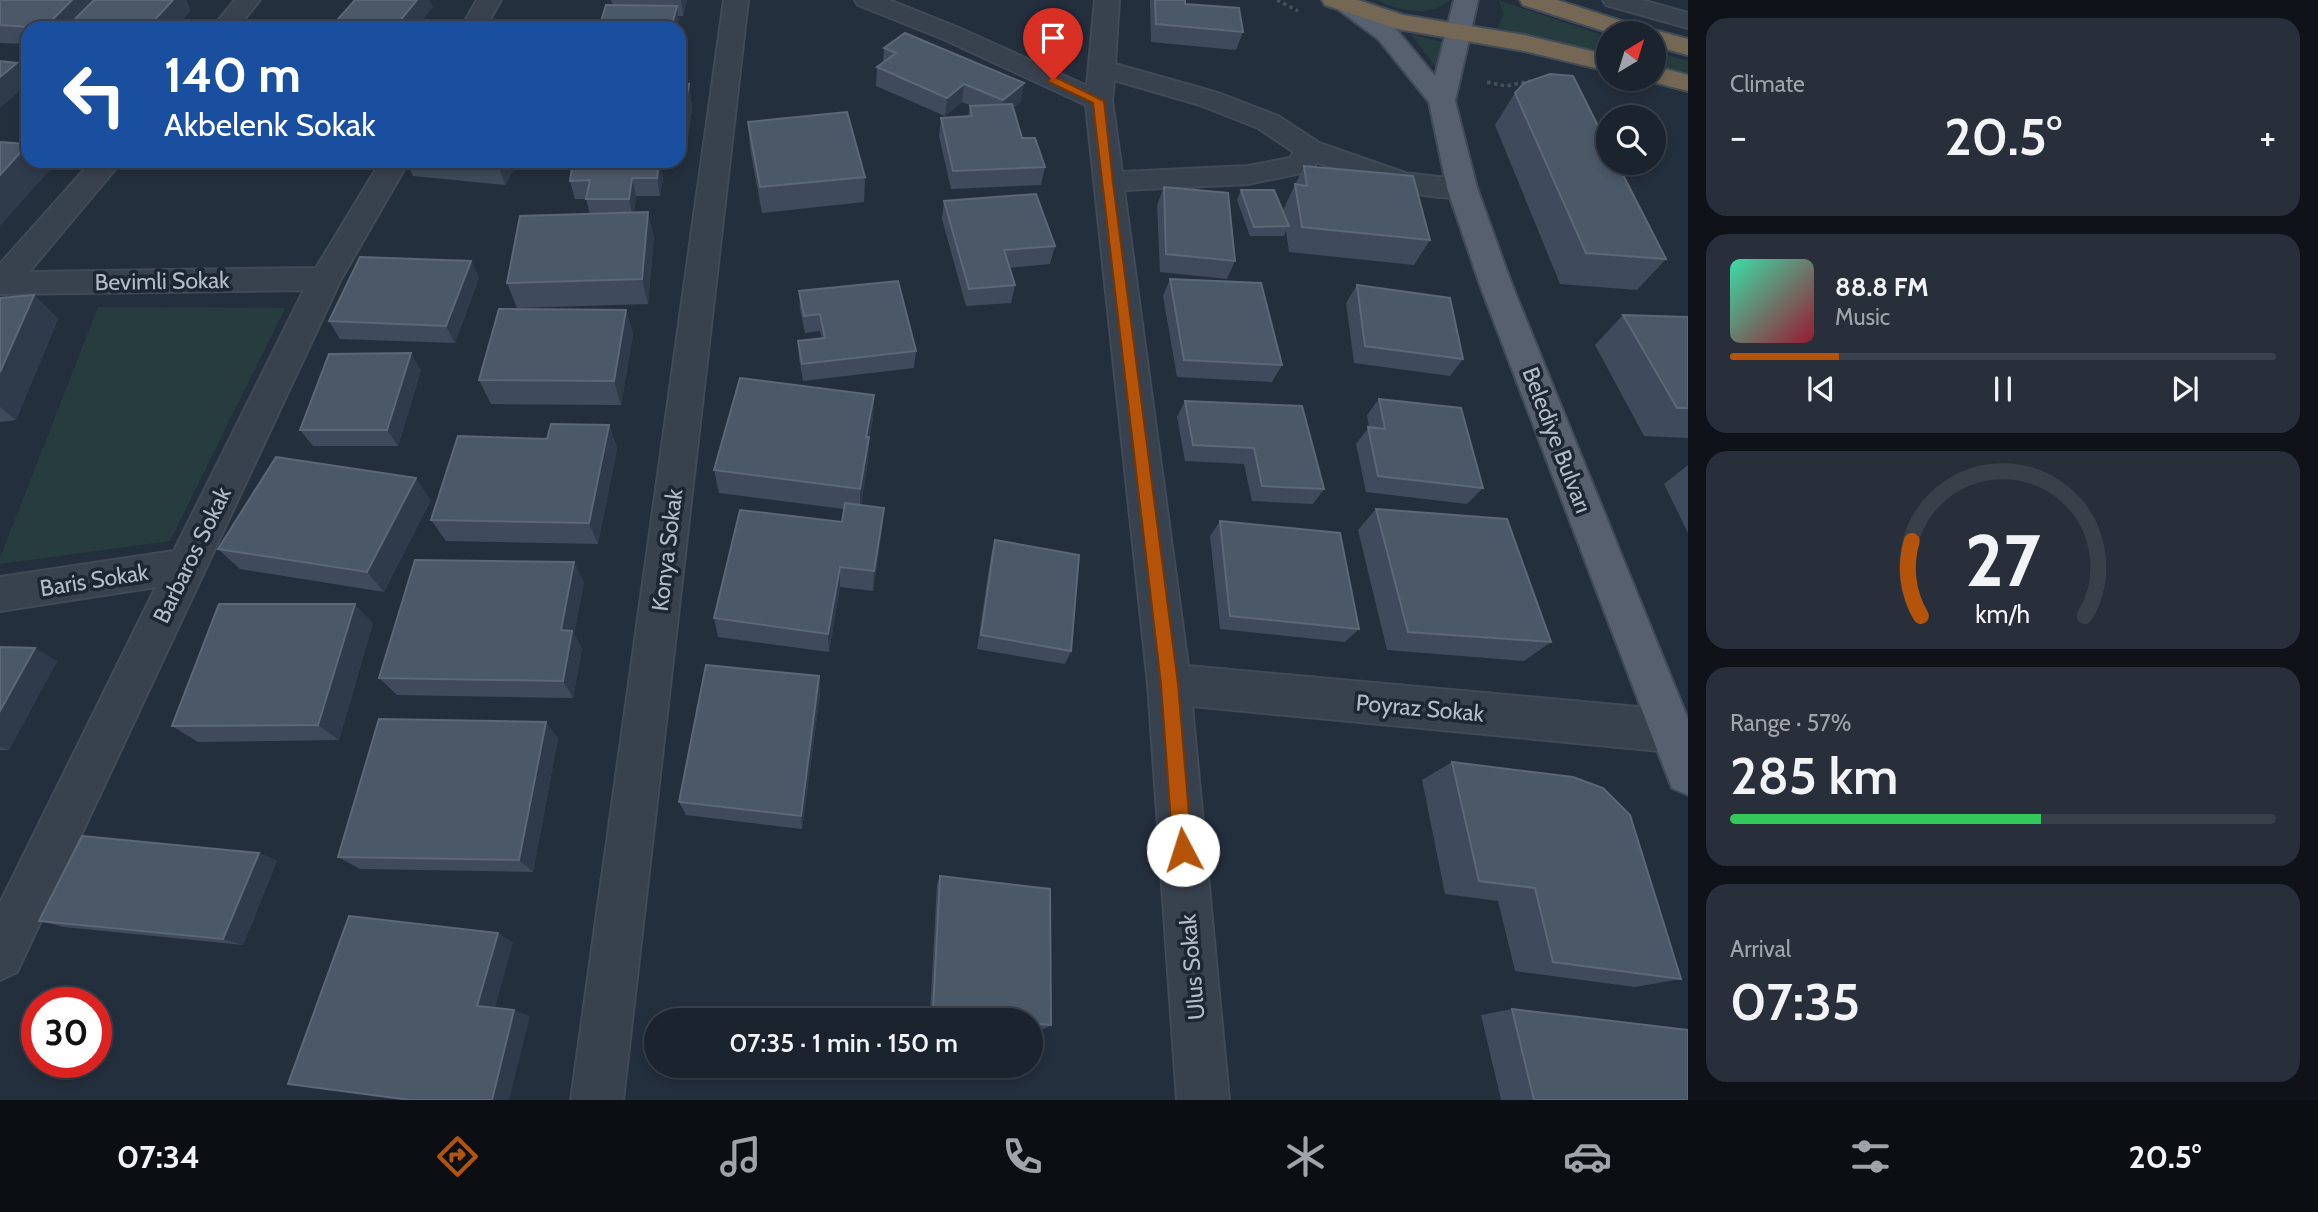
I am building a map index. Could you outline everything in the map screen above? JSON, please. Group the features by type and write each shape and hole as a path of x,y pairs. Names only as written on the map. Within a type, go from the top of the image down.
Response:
{"highway":[{"path":"1532,0 1597,21"},
{"path":"1337,1 1398,22 1524,43 1596,61"},
{"path":"1666,41 1688,47"},
{"path":"1666,78 1688,83"}],"main road":[{"name":"Belediye Bulvarı","path":"1466,0 1443,101 1462,188 1496,285 1688,773"},
{"name":"Belediye Bulvarı","path":"1337,1 1387,34 1443,101"}],"street":[{"path":"230,21 248,0"},
{"path":"477,21 489,0"},
{"name":"Konya Sokak","path":"597,1100 736,0"},
{"path":"867,0 950,33 1100,85 1209,99 1268,122 1309,149 1401,182 1462,188"},
{"name":"Ulus Sokak","path":"1107,0 1100,85 1107,183 1169,684 1203,1100"},
{"path":"1615,0 1688,21"},
{"path":"1107,183 1248,175 1301,165 1309,149"},
{"path":"1,283 102,168"},
{"name":"Barbaros Sokak","path":"0,955 325,279 391,168"},
{"name":"Bevimli Sokak","path":"1,283 325,279"},
{"name":"Baris Sokak","path":"0,594 187,566"},
{"name":"Poyraz Sokak","path":"1169,684 1671,732"}],"green space":[{"path":"1377,0 1450,0 1434,9 1414,11"},
{"path":"1498,0 1596,33 1596,52 1497,28 1504,13"},
{"path":"1411,34 1452,45 1449,85"},
{"path":"1666,55 1688,61 1688,74 1666,69"},
{"path":"98,307 285,308 170,541 0,564 0,558"}],"building":[{"path":"0,0 72,0 51,21 21,21 21,26 0,25"},
{"path":"94,0 173,0 154,21 73,21"},
{"path":"355,0 417,0 400,21 336,21"},
{"path":"1155,0 1185,0 1185,4 1239,8 1243,32 1156,24"},
{"path":"606,5 677,6 673,21 601,21"},
{"path":"905,33 1024,83 1003,100 964,84 947,98 877,67 896,53 884,48"},
{"path":"0,61 17,63 0,77"},
{"path":"1550,74 1573,76 1596,122 1596,175 1623,175 1666,259 1586,253 1515,93 1524,83"},
{"path":"1012,104 1022,138 1035,138 1045,167 953,171 941,118 972,116 970,106"},
{"path":"847,112 865,177 760,187 748,122"},
{"path":"0,142 21,144 21,152 0,175"},
{"path":"1304,166 1413,176 1430,240 1302,227 1295,184 1307,186"},
{"path":"572,168 658,168 657,178 632,178 629,199 586,199 590,180 570,181"},
{"path":"1164,187 1228,193 1235,261 1166,254"},
{"path":"1241,190 1274,190 1289,226 1254,227"},
{"path":"1036,194 1055,246 1004,250 1015,285 969,289 944,201"},
{"path":"648,212 642,279 507,283 520,216"},
{"path":"360,257 471,261 446,326 329,321"},
{"path":"1170,279 1261,283 1282,365 1184,360"},
{"path":"898,281 916,351 802,364 798,341 825,338 820,314 804,316 799,291"},
{"path":"1357,285 1450,298 1463,359 1365,346"},
{"path":"34,295 0,372 0,298"},
{"path":"499,309 626,310 614,381 479,380"},
{"path":"1623,315 1688,317 1688,408 1677,408"},
{"path":"411,353 387,430 300,430 329,354"},
{"path":"740,378 874,395 860,489 714,470"},
{"path":"1379,399 1461,408 1483,488 1378,476 1368,427 1385,429"},
{"path":"1185,401 1302,406 1324,489 1262,486 1254,448 1193,445"},
{"path":"551,424 609,425 589,523 431,520 458,436 547,439"},
{"path":"276,457 416,478 367,572 218,549"},
{"path":"845,503 884,508 874,571 840,567 828,634 714,618 740,510 842,522"},
{"path":"1376,509 1507,519 1551,642 1408,632"},
{"path":"1220,521 1340,533 1359,629 1230,616"},
{"path":"995,540 1079,555 1071,651 981,635"},
{"path":"415,560 574,562 561,630 572,631 563,681 379,678"},
{"path":"219,604 355,604 318,725 172,726"},
{"path":"0,647 35,648 0,711"},
{"path":"706,665 819,676 801,816 679,802"},
{"path":"379,719 546,722 519,860 338,857"},
{"path":"1452,762 1573,777 1603,788 1630,815 1681,979 1553,962 1535,888 1479,881"},
{"path":"82,836 259,853 223,939 39,921"},
{"path":"940,876 1050,889 1051,1025 1043,1024 1043,1008 933,1008"},
{"path":"349,916 498,933 477,1006 514,1010 492,1100 410,1100 288,1084"},
{"path":"1512,1009 1688,1030 1688,1100 1534,1100"}],"route":[{"path":"1053,80 1099,101 1169,684 1183,850"}]}
